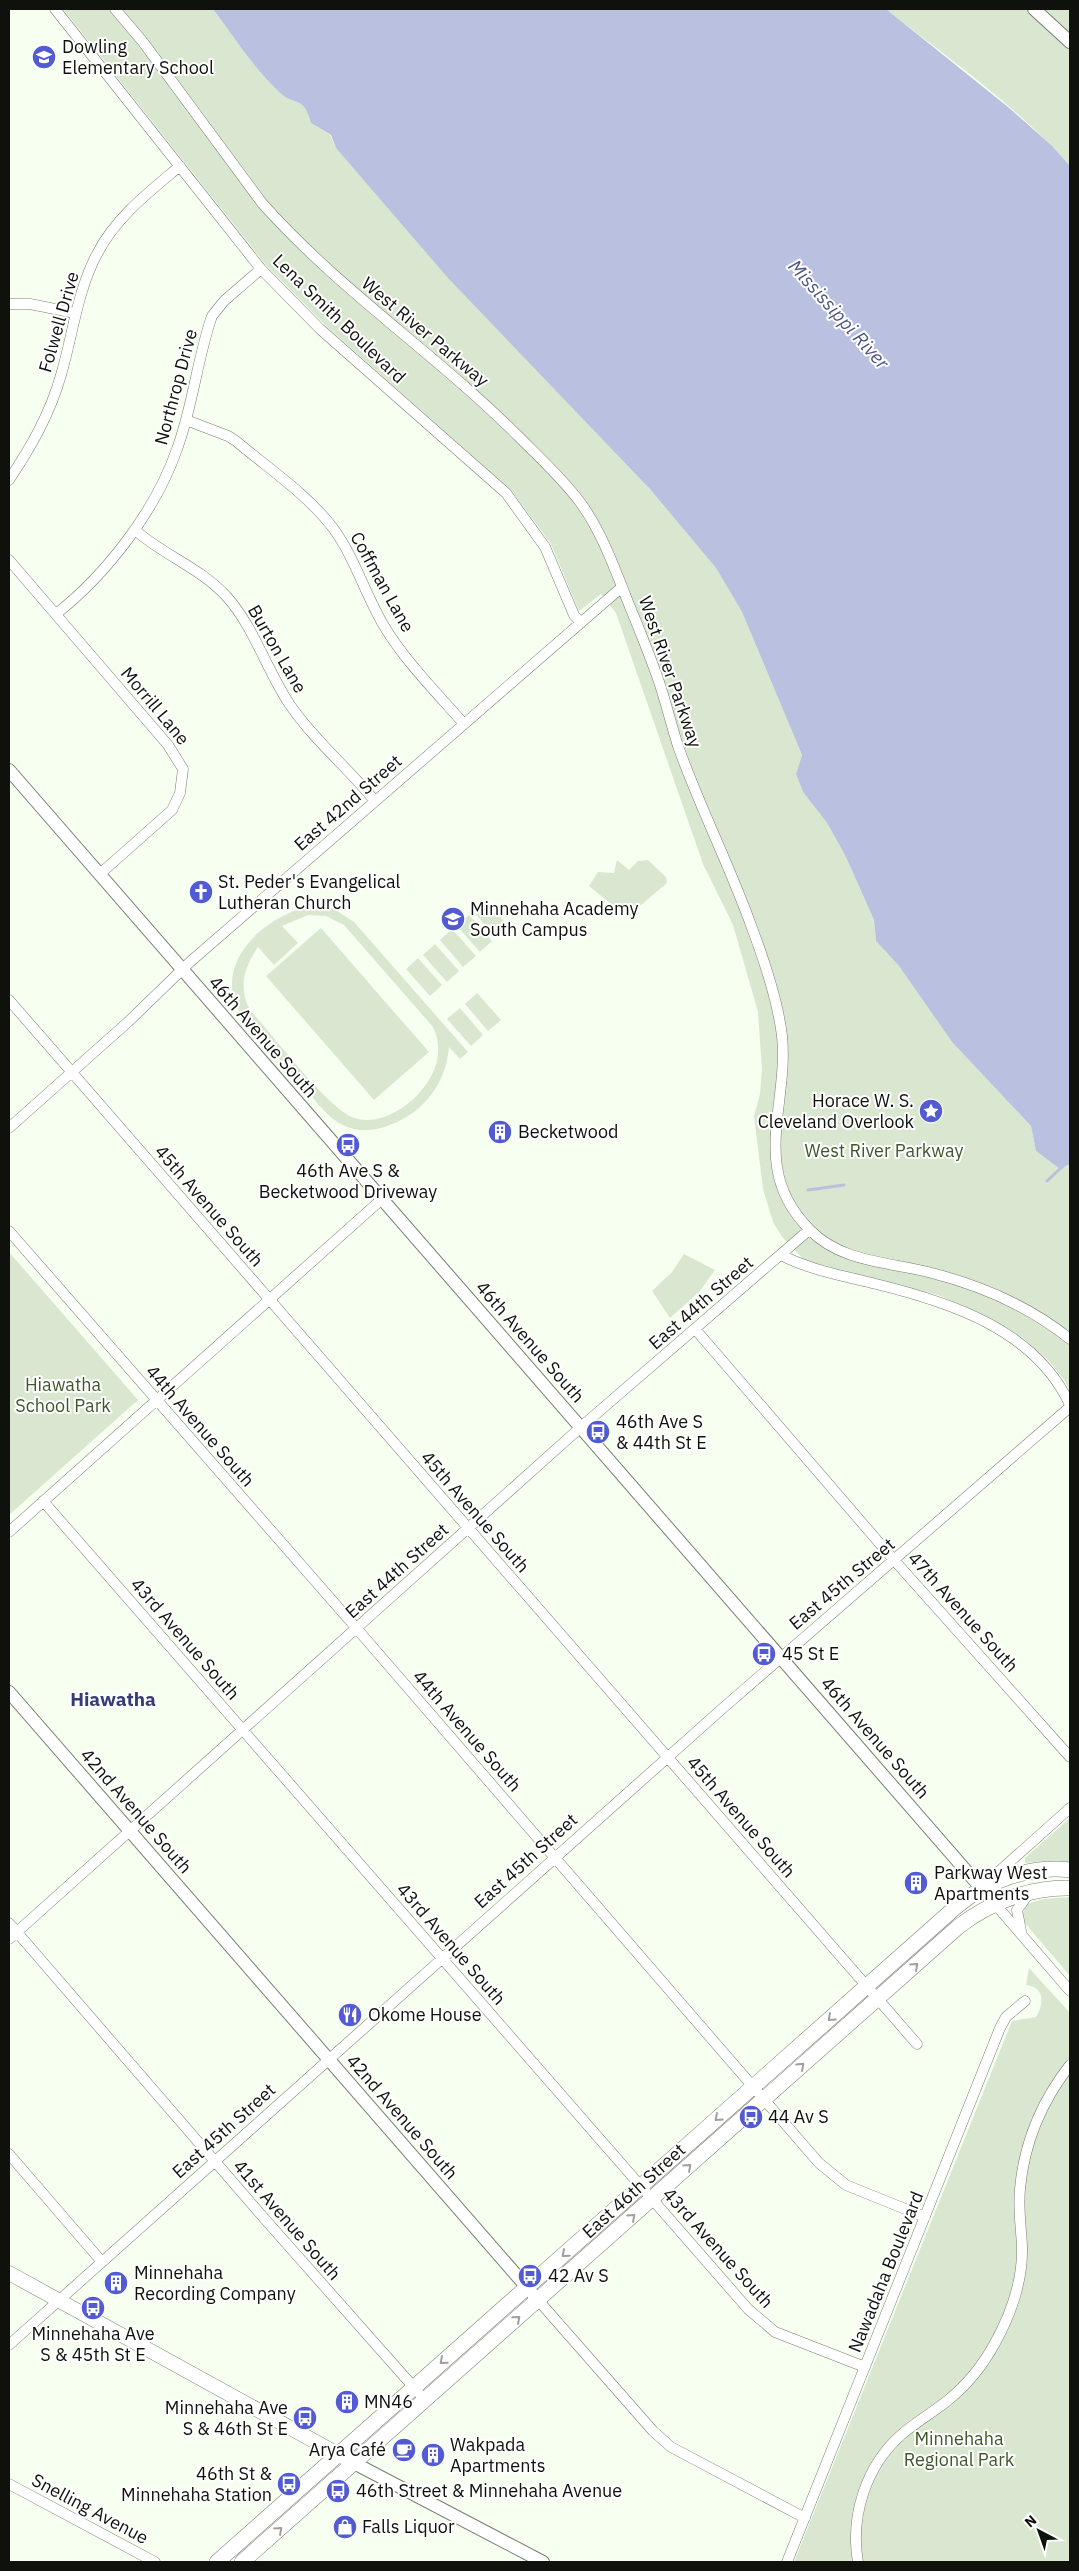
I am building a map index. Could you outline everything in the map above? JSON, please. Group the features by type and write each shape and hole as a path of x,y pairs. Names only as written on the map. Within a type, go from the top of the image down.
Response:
{"main road":[{"name":"East 46th Street","path":"217,2562 950,1912 981,1888 1021,1874 1043,1870 1070,1870"},
{"name":"East 46th Street","path":"242,2562 964,1922 995,1904 1030,1892 1070,1888"},
{"path":"9,2273 354,2463"}],"street":[{"name":"Lena Smith Boulevard","path":"55,9 261,269 320,329 506,493 545,547 574,615 581,623"},
{"name":"West River Parkway","path":"115,9 143,42 262,203 281,224 329,273 458,379 562,481 591,520 646,645 695,791 737,888 764,969 782,1034 783,1063 774,1138 776,1162 780,1180 788,1199 809,1230 846,1254 926,1272 1000,1296 1033,1313 1070,1339"},
{"path":"1034,9 1070,42"},
{"name":"Folwell Drive","path":"9,480 46,418 70,343 74,313 97,254 112,230 132,206 180,166"},
{"name":"Northrop Drive","path":"56,614 83,591 135,530 177,450 212,316 224,301 261,269"},
{"path":"9,304 30,304 74,313"},
{"name":"Coffman Lane","path":"186,420 232,438 314,506 348,549 385,628 464,724"},
{"name":"Burton Lane","path":"135,530 212,583 227,597 239,614 290,705 316,737 375,801"},
{"name":"Morrill Lane","path":"9,560 168,745 183,769 180,793 172,810 101,873"},
{"name":"East 42nd Street","path":"9,1128 181,970 622,587"},
{"name":"46th Avenue South","path":"9,770 101,873 181,970 782,1657 1070,1991"},
{"name":"45th Avenue South","path":"9,1000 467,1529 917,2044"},
{"path":"9,1532 382,1199"},
{"name":"East 44th Street","path":"12,1935 244,1730 581,1427 809,1230"},
{"name":"44th Avenue South","path":"9,1231 832,2175 846,2185 925,2217"},
{"path":"781,1255 825,1272 928,1298 968,1313 995,1327 1039,1359 1056,1379 1070,1406"},
{"name":"47th Avenue South","path":"695,1330 894,1560 1070,1757"},
{"name":"East 45th Street","path":"9,2345 668,1757 1070,1406"},
{"name":"43rd Avenue South","path":"43,1501 748,2309 775,2332 865,2367"},
{"name":"42nd Avenue South","path":"9,1692 653,2431 671,2447 805,2518"},
{"name":"East 46th Street","path":"981,1888 1070,1808"},
{"name":"46th Avenue South","path":"1023,1937 1017,1910 1030,1892"},
{"name":"41st Avenue South","path":"9,1923 12,1935 215,2161 425,2400"},
{"name":"Nawadaha Boulevard","path":"788,2562 1000,2028 1006,2017 1025,2001"},
{"path":"858,2562 856,2528 859,2506 869,2479 882,2456 900,2436 947,2402 965,2385 981,2366 1003,2326 1018,2281 1021,2261 1020,2190 1028,2143 1049,2096 1070,2065"},
{"path":"9,2154 102,2262"},
{"path":"354,2463 543,2562"},
{"name":"Snelling Avenue","path":"9,2484 155,2562"}],"green space":[{"name":"West River Parkway","path":"63,9 213,9 262,74 285,97 302,104 311,123 330,135 336,148 649,488 716,568 742,612 802,755 796,774 803,792 827,823 845,855 874,920 876,941 899,966 952,1042 1031,1126 1036,1151 1060,1169 1070,1164 1070,1392 1065,1381 1049,1361 1023,1338 982,1314 938,1295 805,1261 782,1237 773,1222 763,1189 754,1116 760,1094 762,1070 758,1012 733,925 703,864 616,613 601,594 579,611 551,544 510,489 325,325 266,265"},
{"path":"886,9 1070,9 1070,166 1028,123 1005,103"},
{"path":"617,860 629,870 638,861 648,860 666,877 667,883 634,911 611,904 589,886 598,872 614,873"},
{"path":"485,900 509,927 496,938 473,911"},
{"path":"319,905 334,909 354,922 468,1052 460,1059 449,1047 443,1075 434,1091 421,1106 400,1121 375,1129 358,1130 350,1128 334,1119 320,1106 256,1033 237,1007 232,988 234,970 241,953 252,938 267,926 284,915 302,908","holes":["308,915 326,916 344,925 433,1027 436,1035 438,1043 436,1066 429,1080 410,1102 382,1118 362,1120 352,1117 328,1099 250,1010 246,1002 244,978 249,962 258,947 274,965 298,943 282,926"]},
{"path":"469,915 492,941 480,952 456,925"},
{"path":"321,928 429,1052 374,1100 266,976"},
{"path":"452,929 476,956 463,967 440,940"},
{"path":"435,944 459,971 447,982 423,955"},
{"path":"418,958 442,985 430,996 406,969"},
{"path":"477,993 501,1020 488,1031 465,1004"},
{"path":"460,1008 483,1035 471,1046 447,1019"},
{"name":"Hiawatha School Park","path":"9,1252 138,1400 9,1515"},
{"path":"684,1254 715,1270 699,1292 670,1318 652,1291 672,1272"},
{"path":"1070,1818 1070,1863 1046,1861 1025,1863 1025,1858"},
{"path":"1070,1897 1070,1976 1024,1922 1022,1915 1027,1904 1043,1899"},
{"name":"Minnehaha Regional Park","path":"1029,1968 1070,2013 1070,2562 794,2562 1012,2021 1036,2017 1039,2012 1040,1993 1032,1986 1026,1985"}],"water":[{"name":"Mississippi River","path":"213,9 886,9 1008,107 1051,145 1070,166 1070,1164 1060,1169 1036,1151 1031,1126 952,1042 899,966 876,941 874,920 845,855 827,823 803,792 796,774 802,755 742,612 716,568 649,488 448,278 336,148 331,135 311,123 302,104 285,97 262,74"}],"waterway":[{"path":"1047,1181 1063,1166"},
{"path":"808,1190 844,1185"}],"place":[{"name":"Dowling Elementary School","path":"44,57"},
{"name":"St. Peder's Evangelical Lutheran Church","path":"201,892"},
{"name":"Minnehaha Academy South Campus","path":"453,919"},
{"name":"Horace W. S. Cleveland Overlook","path":"931,1111"},
{"name":"Becketwood","path":"500,1132"},
{"name":"46th Ave S & Becketwood Driveway","path":"348,1145"},
{"name":"46th Ave S & 44th St E","path":"598,1432"},
{"name":"45 St E","path":"764,1654"},
{"name":"Parkway West Apartments","path":"916,1883"},
{"name":"Okome House","path":"350,2015"},
{"name":"44 Av S","path":"751,2117"},
{"name":"42 Av S","path":"530,2276"},
{"name":"Minnehaha Recording Company","path":"116,2283"},
{"name":"Minnehaha Ave S & 45th St E","path":"93,2308"},
{"name":"MN46","path":"347,2402"},
{"name":"Minnehaha Ave S & 46th St E","path":"305,2418"},
{"name":"Arya Café","path":"404,2450"},
{"name":"Wakpada Apartments","path":"433,2455"},
{"name":"46th St & Minnehaha Station","path":"289,2484"},
{"name":"46th Street & Minnehaha Avenue","path":"338,2491"},
{"name":"Falls Liquor","path":"345,2527"}],"district":[{"name":"Hiawatha","path":"113,1699"}]}
